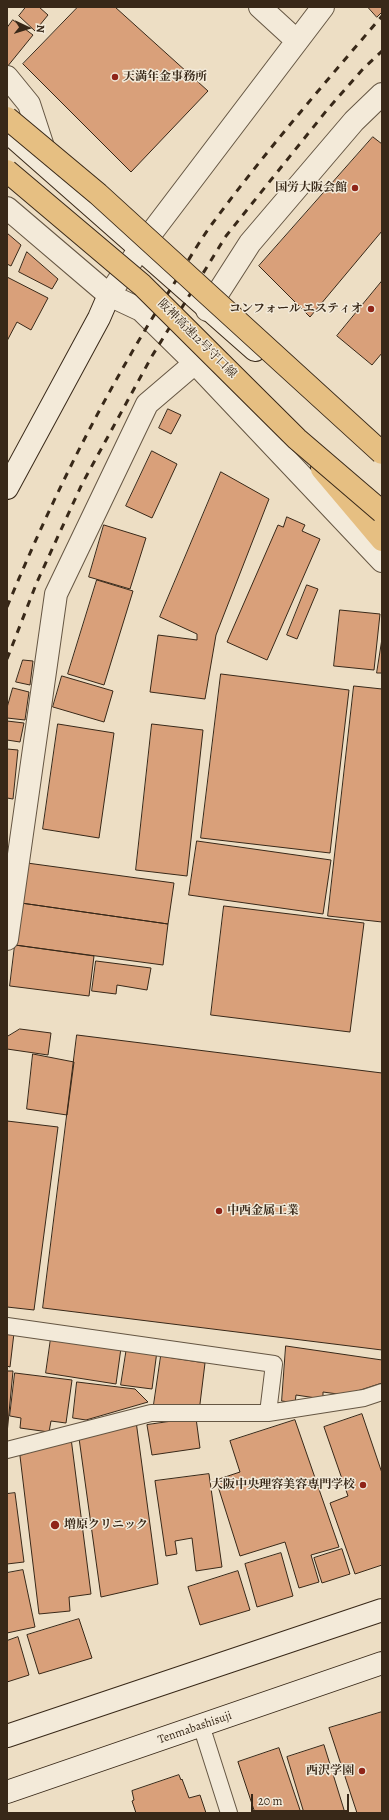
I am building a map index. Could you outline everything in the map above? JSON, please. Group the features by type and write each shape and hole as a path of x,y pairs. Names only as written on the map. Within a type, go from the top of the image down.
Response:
{"highway":[{"path":"7,118 98,194 382,453"},
{"name":"阪神高速12号守口線","path":"7,171 142,285 297,439 382,512"},
{"path":"297,439 382,540"}],"street":[{"path":"260,7 296,40"},
{"path":"7,488 99,318 109,295 140,248 296,40 323,7"},
{"path":"7,77 29,104 37,122 50,169"},
{"path":"207,310 250,243 354,120 382,94"},
{"path":"7,131 140,248 207,310 382,459"},
{"path":"7,208 109,295 141,310 195,363 382,561"},
{"path":"7,939 56,594 147,404 195,363"},
{"path":"7,1736 382,1610"},
{"name":"Tenmabashisuji","path":"7,1792 382,1663"}],"lane":[{"path":"7,1326 274,1364 268,1413"},
{"path":"7,1450 151,1413 268,1413 364,1398 382,1392"},
{"path":"201,1725 229,1813"}],"building":[{"path":"26,7 39,7 48,15 35,31 19,16"},
{"name":"天満年金事務所","path":"78,7 115,7 208,91 131,172 23,64"},
{"path":"368,7 382,7 382,12 377,17"},
{"path":"13,20 33,35 7,67 7,28"},
{"name":"国労大阪会館","path":"373,137 382,144 382,231 310,317 259,266"},
{"path":"7,233 21,245 11,266 7,264"},
{"path":"27,252 58,279 52,289 19,272"},
{"path":"7,277 48,298 31,330 17,322 7,341"},
{"name":"コンフォール エスティオ","path":"382,281 382,353 372,365 337,336"},
{"path":"168,409 181,415 171,434 159,428"},
{"path":"152,451 177,464 152,518 126,506"},
{"path":"221,472 269,499 216,635 205,699 150,692 158,635 197,640 197,634 160,617"},
{"path":"287,517 305,525 302,531 320,539 267,660 227,642 278,525 283,527"},
{"path":"104,525 146,538 130,589 89,577"},
{"path":"97,580 133,591 104,685 68,674"},
{"path":"307,585 318,589 297,639 287,635"},
{"path":"340,610 380,614 374,670 334,666"},
{"path":"382,639 382,673 377,673"},
{"path":"23,660 33,661 30,685 16,682"},
{"path":"221,674 349,690 330,853 201,838"},
{"path":"62,676 113,691 104,722 53,707"},
{"path":"354,686 382,689 382,922 328,916"},
{"path":"13,688 29,692 25,720 7,718 7,708"},
{"path":"7,721 24,723 20,742 7,740"},
{"path":"58,724 114,733 99,838 43,829"},
{"path":"152,724 203,730 187,876 136,870"},
{"path":"7,749 18,750 13,799 7,798"},
{"path":"197,841 331,860 323,914 189,895"},
{"path":"27,863 174,883 168,924 21,903"},
{"path":"21,903 168,924 163,965 15,945"},
{"path":"224,906 364,923 350,1032 211,1015"},
{"path":"15,945 94,956 89,996 10,986"},
{"path":"96,961 151,968 147,990 117,985 116,994 92,991"},
{"path":"20,1029 51,1033 48,1055 7,1049 7,1037"},
{"name":"中西金属工業","path":"77,1035 382,1073 382,1350 43,1308"},
{"path":"33,1054 74,1062 67,1115 27,1109"},
{"path":"7,1121 58,1127 34,1310 7,1307"},
{"path":"7,1332 14,1333 10,1367 7,1366"},
{"path":"51,1338 121,1348 116,1384 46,1373"},
{"path":"286,1346 382,1360 382,1383 345,1395 323,1392 323,1399 296,1395 295,1403 282,1401"},
{"path":"127,1347 157,1351 152,1389 121,1385"},
{"path":"161,1356 205,1363 199,1412 153,1411"},
{"path":"7,1371 13,1371 7,1434"},
{"path":"15,1373 72,1380 66,1423 51,1421 49,1432 20,1428 21,1418 10,1416"},
{"path":"77,1382 135,1389 148,1402 86,1420 73,1418"},
{"name":"大阪中央理容美容専門学校","path":"362,1414 382,1473 382,1565 355,1574 330,1503 348,1496 324,1427"},
{"path":"196,1418 200,1448 152,1455 147,1425"},
{"path":"295,1420 339,1547 311,1555 319,1582 299,1588 285,1542 240,1556 216,1480 240,1472 230,1441"},
{"path":"136,1421 158,1584 101,1597 79,1438"},
{"name":"増原クリニック","path":"71,1438 91,1594 69,1597 70,1611 39,1614 20,1456"},
{"path":"209,1474 222,1567 196,1571 192,1538 175,1541 177,1554 166,1556 155,1481"},
{"path":"15,1493 24,1562 7,1564 7,1494"},
{"path":"342,1549 350,1574 322,1583 314,1558"},
{"path":"281,1553 293,1596 257,1607 245,1564"},
{"path":"23,1570 35,1627 7,1633 7,1573"},
{"path":"238,1571 250,1610 200,1625 188,1587"},
{"path":"79,1619 92,1658 39,1674 27,1635"},
{"path":"18,1637 29,1675 7,1682 7,1641"},
{"name":"西沢学園","path":"382,1712 382,1813 357,1813 329,1728"},
{"path":"324,1745 345,1813 304,1813 287,1757"},
{"path":"279,1748 301,1813 255,1813 238,1762"},
{"path":"179,1775 189,1798 200,1795 206,1813 136,1813 132,1801 134,1800 132,1791"}],"railway":[{"path":"7,607 42,526 101,407 145,330 195,249 212,224 295,118 382,16"},
{"path":"7,659 37,582 82,484 152,356 226,236 327,110 363,69 382,51"}],"place":[{"name":"天満年金事務所","path":"115,77"},
{"name":"国労大阪会館","path":"355,188"},
{"name":"コンフォール エスティオ","path":"371,309"},
{"name":"中西金属工業","path":"219,1211"},
{"name":"大阪中央理容美容専門学校","path":"363,1485"},
{"name":"増原クリニック","path":"55,1525"},
{"name":"西沢学園","path":"362,1771"}]}
